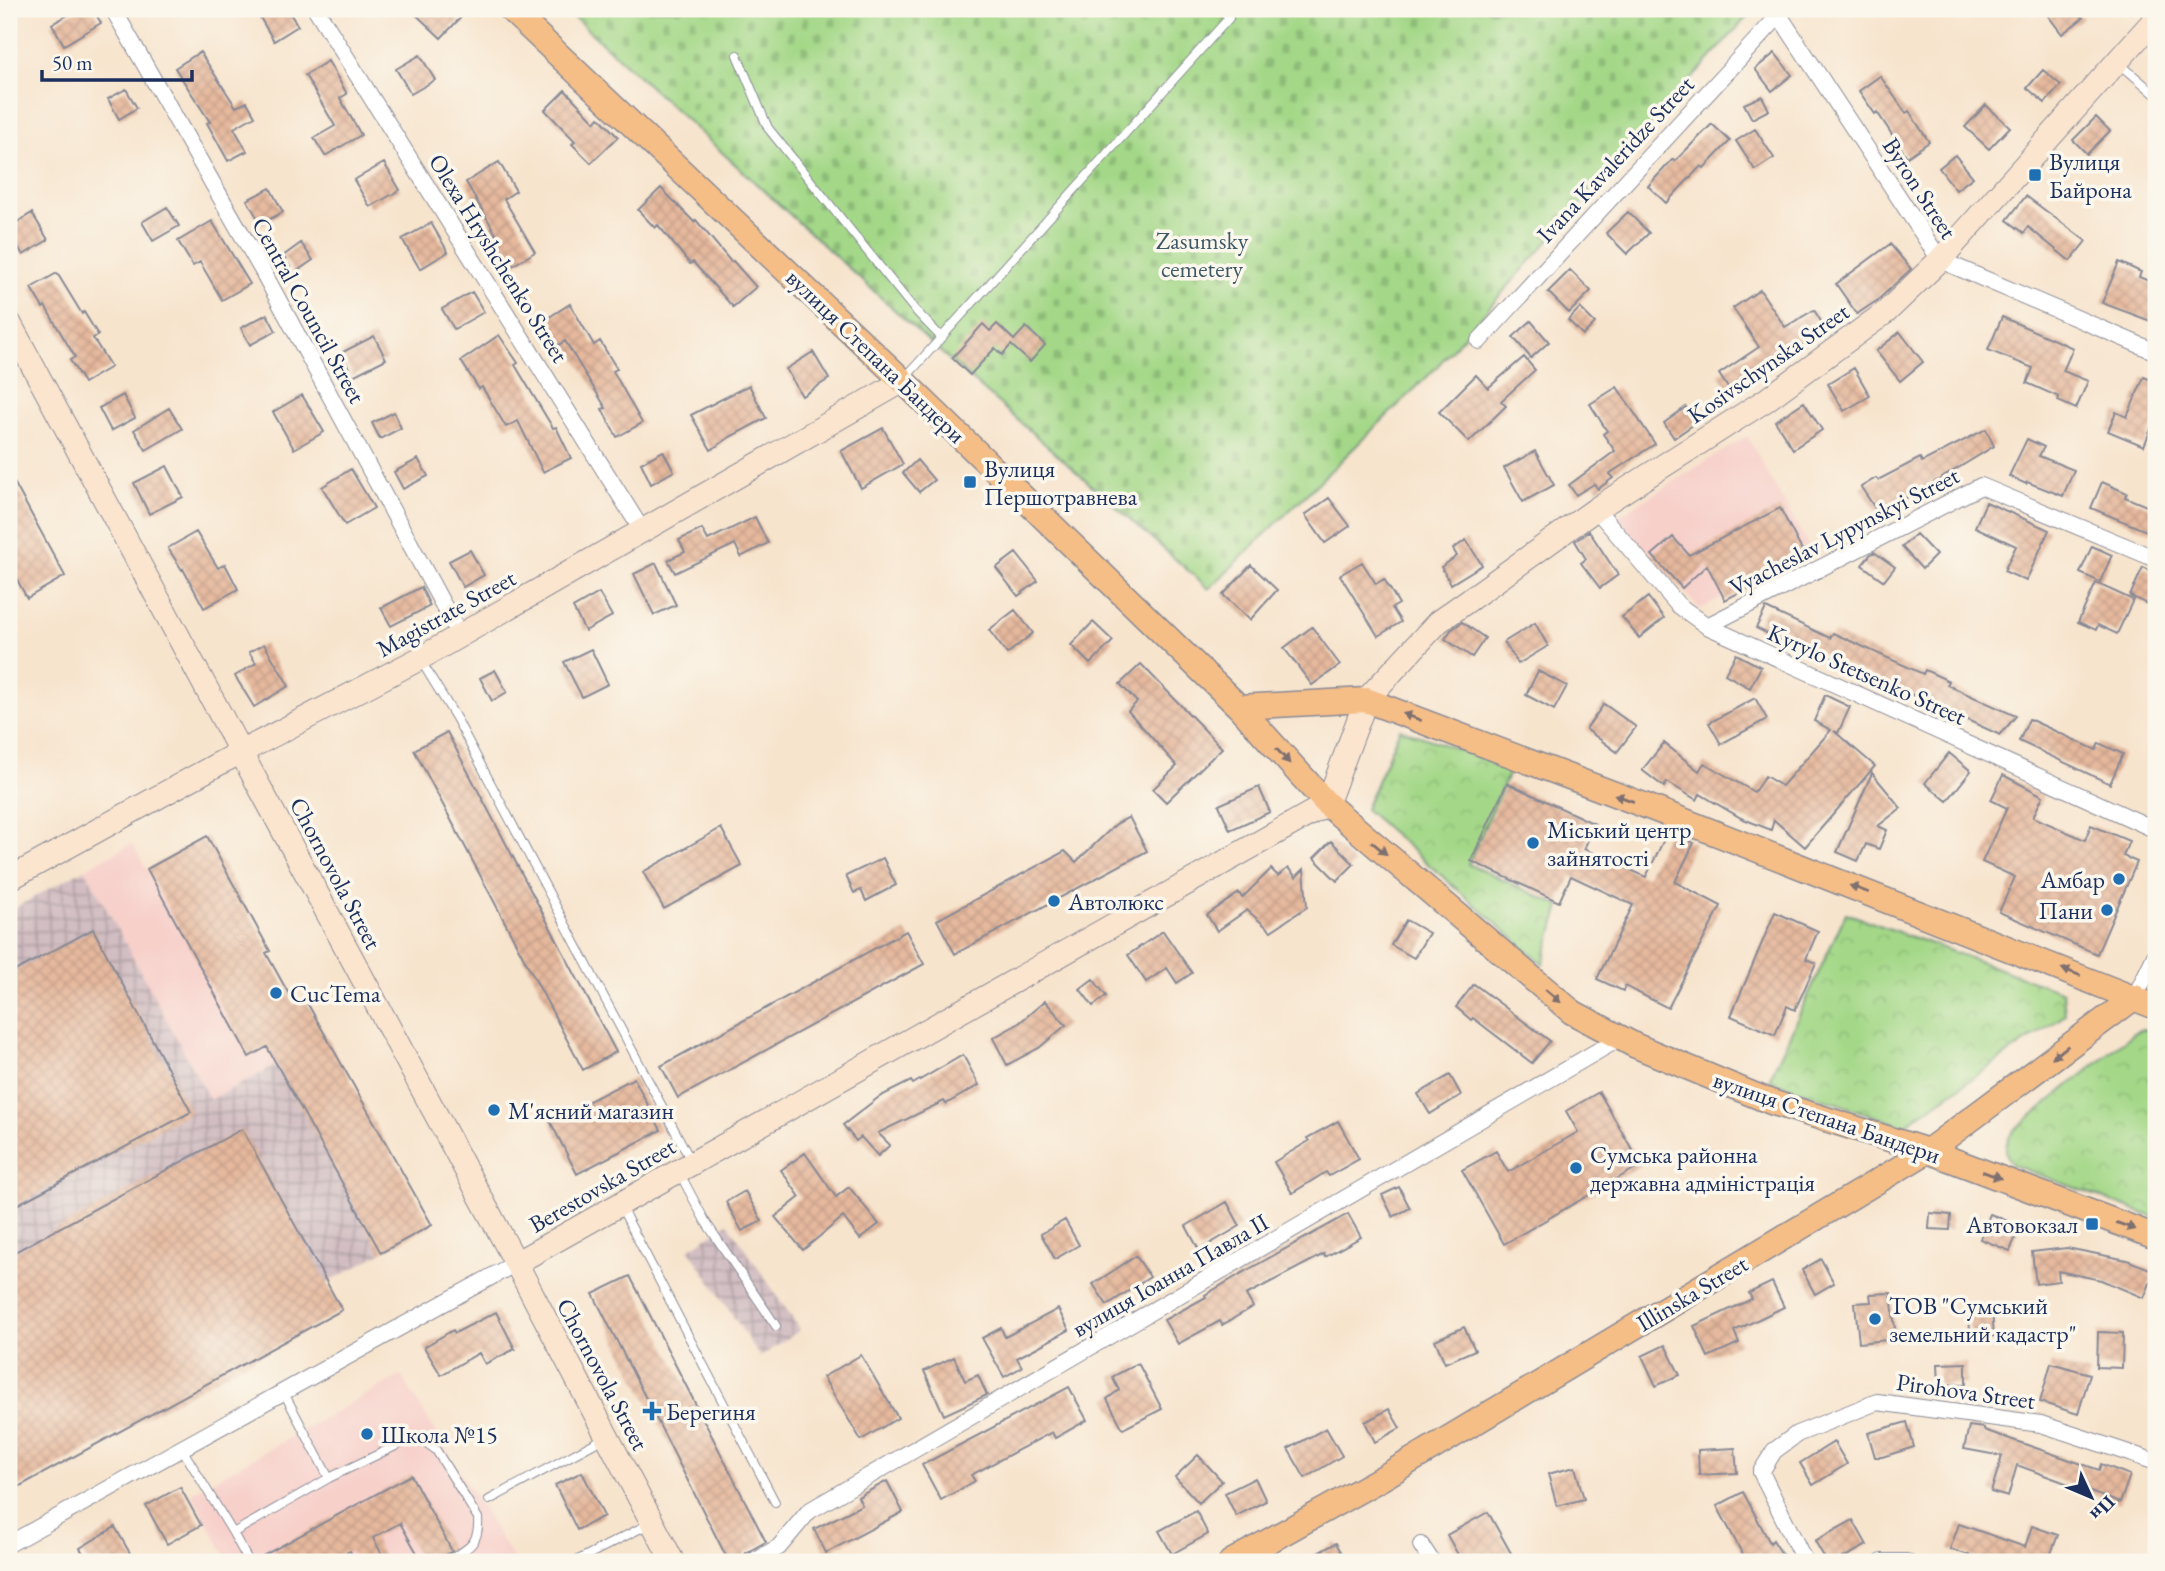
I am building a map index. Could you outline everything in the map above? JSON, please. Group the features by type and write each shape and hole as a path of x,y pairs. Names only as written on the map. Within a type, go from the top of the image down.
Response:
{"main road":[{"name":"вулиця Степана Бандери","path":"510,9 903,381 1239,707 1327,804 1572,1012 1620,1038 1771,1102 1928,1151 2156,1237"},
{"path":"1239,707 1366,700 1662,812 2145,1002"},
{"name":"Illinska Street","path":"1231,1562 1394,1471 1928,1151 2145,1002"}],"street":[{"name":"Central Council Street","path":"113,9 261,268 460,636"},
{"name":"Olexa Hryshchenko Street","path":"317,9 643,532"},
{"name":"Byron Street","path":"1782,12 1940,260 2156,352"},
{"name":"Ivana Kavaleridze Street","path":"1479,341 1782,12"},
{"name":"Kosivschynska Street","path":"1366,700 1438,622 1595,509 1766,400 1886,312 1940,260 2156,18"},
{"name":"Chornovola Street","path":"9,322 516,1263 673,1562"},
{"name":"Magistrate Street","path":"9,878 419,659 903,381"},
{"name":"Vyacheslav Lypynskyi Street","path":"1707,626 1982,485 2156,559"},
{"name":"Kyrylo Stetsenko Street","path":"1595,509 1678,605 1707,626 2156,830"},
{"path":"1327,804 1366,700"},
{"name":"Berestovska Street","path":"9,1544 516,1263 1327,804"},
{"path":"2145,1002 2156,954"},
{"name":"вулиця Іоанна Павла II","path":"752,1562 779,1547 809,1511 1620,1038"},
{"name":"Pirohova Street","path":"1805,1562 1761,1472 1774,1451 1797,1434 1877,1402 2041,1424 2156,1462"},
{"path":"1420,1545 1432,1562"},
{"path":"1882,1562 1907,1562"}],"lane":[{"path":"903,381 1229,18 1222,9"},
{"path":"737,55 768,128 914,309 942,338"},
{"path":"2118,62 2156,95"},
{"path":"419,659 456,718 636,1059 685,1167 705,1221 776,1326"},
{"path":"619,1205 775,1502"},
{"path":"283,1391 329,1478"},
{"path":"489,1500 606,1436"},
{"path":"233,1533 329,1478 408,1440 425,1442 436,1450 478,1518 479,1530 472,1546 446,1562"},
{"path":"181,1447 248,1562"},
{"path":"574,1562 652,1523"}],"shaded area":[{"path":"1747,436 1813,554 1700,609 1617,517"},
{"path":"132,843 250,1057 267,1047 277,1065 210,1101 85,869"},
{"path":"85,869 210,1100 277,1065 381,1253 327,1283 342,1310 9,1492 9,911"},
{"path":"728,1223 800,1330 760,1357 689,1249"},
{"name":"Школа №15","path":"401,1375 515,1562 229,1562 191,1493"}],"green space":[{"name":"Zasumsky cemetery","path":"565,9 1754,9 1432,372 1209,589 935,347"},
{"path":"1400,729 1511,768 1468,864 1560,906 1543,964 1365,809"},
{"path":"1846,913 2063,992 2065,1015 1903,1126 1769,1080"},
{"path":"2142,1029 2156,1032 2156,1218 2013,1165 2006,1152 2008,1139 2014,1130"}],"building":[{"path":"79,9 93,9 101,23 64,45 52,24"},
{"path":"255,9 287,9 298,26 274,41"},
{"path":"410,9 469,9 441,38"},
{"path":"2043,9 2076,9 2083,18 2062,34"},
{"path":"200,52 236,107 247,102 255,116 234,128 247,151 228,161 207,123 210,122 175,68"},
{"path":"1775,53 1792,75 1772,91 1755,69"},
{"path":"420,55 435,80 411,94 396,69"},
{"path":"328,61 347,94 340,98 361,135 325,156 314,138 335,126 305,75"},
{"path":"2043,70 2061,85 2045,103 2027,88"},
{"path":"1880,76 1906,113 1909,111 1929,142 1907,157 1877,112 1875,114 1859,91"},
{"path":"126,89 137,108 119,119 108,99"},
{"path":"565,90 595,122 599,117 618,137 591,163 572,144 575,141 545,110"},
{"path":"1762,96 1769,110 1752,119 1744,104"},
{"path":"1986,105 2010,127 1989,149 1965,127"},
{"path":"2096,117 2110,131 2087,154 2073,140"},
{"path":"1712,124 1730,141 1704,168 1701,166 1666,203 1648,186"},
{"path":"1755,129 1774,158 1755,170 1736,141"},
{"path":"1955,155 1973,177 1956,190 1939,168"},
{"path":"499,162 516,191 504,199 535,252 510,267 492,236 496,234 466,182"},
{"path":"384,163 400,190 370,207 354,180"},
{"path":"270,188 283,212 261,224 247,200"},
{"path":"661,188 694,222 696,220 756,287 733,307 693,262 690,264 658,225 655,228 638,210"},
{"path":"2026,196 2086,241 2070,261 2028,227 2024,233 2007,220"},
{"path":"167,207 179,226 153,241 142,222"},
{"path":"1628,212 1649,233 1627,254 1606,233"},
{"path":"32,213 48,240 23,255 9,227"},
{"path":"212,221 250,284 222,300 200,262 193,266 178,241"},
{"path":"431,223 448,252 420,269 402,239"},
{"path":"301,243 313,260 294,273 283,256"},
{"path":"1890,244 1911,269 1878,300 1857,314 1836,284"},
{"path":"2119,262 2141,272 2139,277 2156,284 2156,323 2102,303"},
{"path":"1570,270 1591,291 1569,313 1548,292"},
{"path":"57,273 98,335 93,338 111,367 84,383 70,360 75,357 45,306 43,308 31,288"},
{"path":"1760,290 1785,327 1814,310 1827,331 1793,351 1732,394 1719,374 1759,347 1733,308"},
{"path":"472,292 484,312 454,329 442,309"},
{"path":"570,304 594,345 600,341 617,369 613,371 642,423 617,437 602,409 606,408 565,341 557,346 543,321"},
{"path":"1580,308 1595,323 1583,335 1568,320"},
{"path":"267,314 276,331 250,345 241,328"},
{"path":"2002,317 2073,348 2063,371 2088,381 2076,409 2058,401 2059,397 2027,383 2033,368 1988,350"},
{"path":"1531,321 1549,342 1531,358 1513,337"},
{"path":"983,324 990,331 997,324 1014,340 1026,327 1045,345 1030,362 1011,345 1002,355 995,348 970,375 952,358"},
{"path":"1900,332 1923,362 1900,381 1876,351"},
{"path":"499,335 518,363 515,365 553,428 556,427 571,458 543,472 518,421 506,427 482,387 479,389 461,361"},
{"path":"374,336 386,359 353,376 341,353"},
{"path":"813,352 829,379 802,396 786,369"},
{"path":"1524,357 1535,370 1501,401 1506,406 1469,442 1439,412 1476,375 1488,388"},
{"path":"1854,368 1870,396 1844,411 1828,384"},
{"path":"2144,377 2156,382 2156,417 2144,446 2108,431 2116,412 2127,417"},
{"path":"749,385 766,418 711,450 691,415"},
{"path":"1617,387 1655,444 1609,474 1613,478 1598,489 1594,484 1576,495 1569,485 1615,451 1603,434 1607,431 1590,404"},
{"path":"123,395 135,418 111,431 99,408"},
{"path":"302,395 324,432 294,449 273,412"},
{"path":"1804,402 1822,430 1793,449 1775,421"},
{"path":"1686,407 1697,422 1674,438 1664,423"},
{"path":"169,408 182,429 146,450 134,430"},
{"path":"394,412 401,428 380,439 372,423"},
{"path":"883,428 903,464 861,488 841,451"},
{"path":"1986,429 1994,446 1893,505 1895,508 1881,517 1861,487 1920,458 1922,462"},
{"path":"2027,439 2044,447 2039,456 2074,470 2063,496 2009,476"},
{"path":"663,451 674,471 651,484 641,463"},
{"path":"1535,451 1554,485 1523,502 1504,468"},
{"path":"418,459 428,476 403,489 394,472"},
{"path":"917,460 934,480 919,492 903,473"},
{"path":"167,466 183,497 149,514 134,483"},
{"path":"351,469 374,508 345,525 322,487"},
{"path":"9,473 65,576 27,598 9,565"},
{"path":"2102,482 2127,493 2125,497 2156,510 2156,535 2091,508"},
{"path":"1329,498 1350,526 1325,543 1305,515"},
{"path":"1986,502 2049,530 2026,581 2004,571 2016,546 1975,527"},
{"path":"1780,508 1806,558 1725,600 1707,565 1682,588 1652,555 1673,537 1689,555"},
{"path":"755,517 768,543 741,557 735,544 675,573 668,560 685,552 679,540 702,529 708,540"},
{"path":"1589,531 1618,575 1600,588 1581,563 1586,559 1575,541"},
{"path":"196,532 218,568 225,564 238,589 204,608 168,548"},
{"path":"1916,534 1936,555 1922,569 1902,547"},
{"path":"1466,540 1482,565 1451,584 1441,567 1457,556 1453,549"},
{"path":"2092,546 2112,555 2100,582 2080,573"},
{"path":"470,550 484,575 463,587 449,561"},
{"path":"1874,552 1895,567 1884,581 1862,565"},
{"path":"1016,553 1038,581 1018,596 996,568"},
{"path":"1362,562 1376,584 1384,579 1399,604 1392,608 1401,622 1378,636 1340,575"},
{"path":"656,563 676,605 654,615 634,574"},
{"path":"1251,565 1277,590 1250,620 1223,595"},
{"path":"2143,567 2156,573 2156,594 2151,606 2130,596"},
{"path":"2096,583 2133,600 2117,634 2098,625 2096,630 2078,622"},
{"path":"421,587 430,606 391,626 381,608"},
{"path":"599,593 612,616 585,631 573,608"},
{"path":"1648,597 1664,618 1639,638 1622,617"},
{"path":"1766,608 1830,638 1833,633 1923,674 1925,670 1949,681 1947,685 2016,716 2000,735 1801,644 1798,649 1756,628"},
{"path":"1015,610 1033,633 1007,654 989,630"},
{"path":"1093,622 1113,641 1090,664 1071,645"},
{"path":"1462,622 1485,638 1472,657 1445,639 1451,630"},
{"path":"1535,623 1548,646 1518,664 1504,642"},
{"path":"1312,627 1340,665 1312,685 1284,648"},
{"path":"264,644 289,686 254,707 235,676 256,663 249,652"},
{"path":"591,649 608,684 582,697 564,662"},
{"path":"1736,654 1761,667 1750,688 1725,674"},
{"path":"1141,664 1222,748 1166,802 1153,789 1177,766 1128,711 1137,702 1120,684"},
{"path":"495,670 507,692 492,701 480,678"},
{"path":"1538,671 1567,686 1554,710 1526,695"},
{"path":"1825,695 1850,707 1838,733 1834,731 1875,766 1805,847 1774,820 1771,830 1741,818 1700,794 1697,800 1667,782 1664,787 1642,770 1664,743 1699,771 1704,763 1754,792 1765,776 1782,786 1831,730 1814,721"},
{"path":"1755,698 1767,719 1721,744 1709,723"},
{"path":"1604,704 1636,727 1617,752 1586,729"},
{"path":"2029,719 2096,750 2099,743 2123,754 2110,784 2019,741"},
{"path":"447,732 616,1052 583,1070 414,750"},
{"path":"1949,753 1971,771 1947,801 1925,783"},
{"path":"1872,773 1901,808 1878,826 1887,830 1879,849 1866,844 1858,861 1837,852"},
{"path":"2003,775 2043,796 2033,817 2085,840 2091,825 2129,841 2123,856 2137,862 2097,954 1999,912 2015,877 1982,862 2007,808 1991,800"},
{"path":"1507,783 1595,824 1584,849 1646,877 1668,831 1694,843 1675,882 1721,906 1668,1008 1625,986 1623,991 1597,979 1633,905 1571,876 1559,902 1471,861"},
{"path":"1259,787 1270,812 1230,830 1219,805"},
{"path":"1129,817 1147,851 955,954 937,920 1065,851 1076,862 1116,824"},
{"path":"721,828 742,866 664,909 643,872"},
{"path":"207,836 270,951 266,953 295,1005 305,999 432,1225 381,1253 267,1047 249,1057 147,869"},
{"path":"1331,841 1354,864 1337,881 1314,858"},
{"path":"883,858 896,885 866,901 861,890 854,893 846,876"},
{"path":"1288,868 1296,877 1304,869 1307,907 1271,931 1247,910 1217,931 1207,915 1239,893 1242,898 1271,869 1278,876"},
{"path":"1775,912 1818,931 1806,959 1816,963 1795,1010 1787,1006 1775,1035 1731,1016"},
{"path":"1406,920 1429,933 1414,958 1391,945"},
{"path":"93,929 191,1112 9,1209 9,974"},
{"path":"906,931 924,964 678,1098 661,1066"},
{"path":"1163,931 1192,973 1177,983 1167,968 1146,982 1128,955"},
{"path":"1093,979 1106,996 1093,1006 1080,989"},
{"path":"1474,984 1550,1041 1532,1063 1456,1007"},
{"path":"1045,1001 1066,1025 1039,1048 1007,1065 993,1038 1018,1024"},
{"path":"963,1055 979,1085 946,1104 944,1101 878,1133 890,1145 878,1156 861,1137 856,1141 843,1125 879,1097 911,1081 913,1084"},
{"path":"1450,1075 1461,1095 1430,1114 1418,1094"},
{"path":"634,1078 661,1130 577,1174 550,1121"},
{"name":"Сумська районна державна адміністрація","path":"1599,1092 1641,1165 1504,1244 1462,1170 1496,1151 1508,1172 1578,1132 1566,1111"},
{"path":"1338,1121 1359,1159 1329,1176 1326,1172 1292,1193 1274,1162 1309,1141 1307,1138"},
{"path":"242,1129 342,1310 9,1492 9,1255"},
{"path":"805,1153 836,1197 849,1187 879,1224 860,1239 843,1217 803,1250 775,1217 800,1197 781,1170"},
{"path":"1399,1187 1410,1208 1393,1217 1382,1195"},
{"path":"745,1191 762,1221 742,1231 726,1202"},
{"path":"1227,1202 1240,1226 1199,1250 1186,1226"},
{"path":"1930,1213 1951,1215 1950,1230 1929,1229"},
{"path":"1348,1214 1361,1237 1246,1295 1253,1307 1222,1325 1220,1321 1178,1344 1164,1320"},
{"path":"1990,1214 2020,1226 2010,1251 1980,1239"},
{"path":"1065,1220 1079,1245 1055,1259 1041,1234"},
{"path":"2067,1248 2127,1260 2155,1271 2144,1298 2101,1280 2058,1271 2059,1281 2036,1284 2032,1252"},
{"path":"1136,1256 1150,1277 1107,1305 1093,1284"},
{"path":"1821,1259 1834,1283 1815,1294 1802,1270"},
{"path":"630,1276 766,1542 746,1553 742,1562 729,1562 593,1294"},
{"path":"1772,1282 1784,1307 1734,1331 1739,1343 1708,1357 1694,1326 1752,1299 1749,1293"},
{"name":"ТОВ \"Сумський земельний кадастр\"","path":"1891,1293 1896,1339 1859,1343 1855,1303 1871,1302 1870,1294"},
{"path":"1058,1309 1069,1330 1017,1358 1022,1367 1004,1377 982,1338 1001,1328 1005,1337"},
{"path":"1992,1309 1994,1336 1971,1338 1968,1312"},
{"path":"496,1312 515,1349 485,1364 479,1353 441,1375 424,1347 453,1330 455,1333"},
{"path":"1464,1327 1475,1350 1445,1363 1435,1340"},
{"path":"2098,1332 2123,1333 2122,1368 2097,1367"},
{"path":"1665,1345 1680,1375 1656,1386 1642,1356"},
{"path":"861,1355 898,1418 861,1440 823,1377"},
{"path":"954,1357 965,1381 978,1375 987,1395 944,1415 924,1371"},
{"path":"1138,1363 1162,1409 1123,1429 1107,1399 1119,1390 1112,1377"},
{"path":"1966,1363 1966,1384 1939,1385 1938,1364"},
{"path":"2051,1363 2090,1374 2078,1414 2040,1402"},
{"path":"1069,1387 1087,1420 1055,1438 1052,1432 971,1475 975,1481 941,1500 922,1465"},
{"path":"1389,1409 1400,1428 1375,1442 1365,1422"},
{"path":"1907,1422 1914,1447 1875,1457 1868,1433"},
{"path":"1969,1426 1984,1428 2099,1470 2101,1464 2130,1475 2120,1503 2017,1465 2008,1497 1991,1492 2002,1456 1964,1449"},
{"path":"1326,1428 1342,1456 1305,1478 1288,1449"},
{"path":"1834,1442 1847,1464 1813,1485 1800,1463"},
{"path":"1735,1448 1737,1473 1699,1475 1698,1450"},
{"path":"1198,1455 1222,1481 1199,1503 1175,1477"},
{"path":"1575,1467 1584,1499 1557,1506 1548,1474"},
{"path":"582,1472 604,1516 577,1530 555,1485"},
{"path":"411,1475 452,1551 442,1557 440,1562 422,1562 400,1523 373,1538 386,1562 357,1562 350,1551 329,1562 255,1562 255,1560"},
{"path":"1255,1478 1266,1501 1236,1516 1225,1493"},
{"path":"887,1481 903,1512 826,1553 814,1529 862,1505 858,1497"},
{"path":"180,1487 201,1525 167,1544 146,1506"},
{"path":"1743,1492 1770,1543 1773,1540 1787,1562 1747,1562 1717,1506"},
{"path":"1196,1511 1208,1534 1172,1554 1159,1531"},
{"path":"1488,1512 1516,1562 1462,1562 1447,1535"},
{"path":"1853,1520 1867,1545 1836,1562 1827,1562 1815,1541"},
{"path":"1959,1524 2025,1547 2032,1526 2058,1535 2050,1556 2061,1560 1989,1562 1950,1549"},
{"path":"115,1527 135,1562 88,1562 80,1548"},
{"path":"1336,1543 1347,1562 1301,1562"}],"place":[{"name":"Вулиця Байрона","path":"2035,175"},
{"name":"Вулиця Першотравнева","path":"970,482"},
{"name":"Міський центр зайнятості","path":"1533,843"},
{"name":"Амбар","path":"2119,879"},
{"name":"Автолюкс","path":"1054,901"},
{"name":"Пани","path":"2107,910"},
{"name":"CucTema","path":"276,993"},
{"name":"М'ясний магазин","path":"494,1110"},
{"name":"Сумська районна державна адміністрація","path":"1576,1168"},
{"name":"Автовокзал","path":"2092,1224"},
{"name":"ТОВ \"Сумський земельний кадастр\"","path":"1875,1319"},
{"name":"Берегиня","path":"652,1411"},
{"name":"Школа №15","path":"367,1434"}]}
